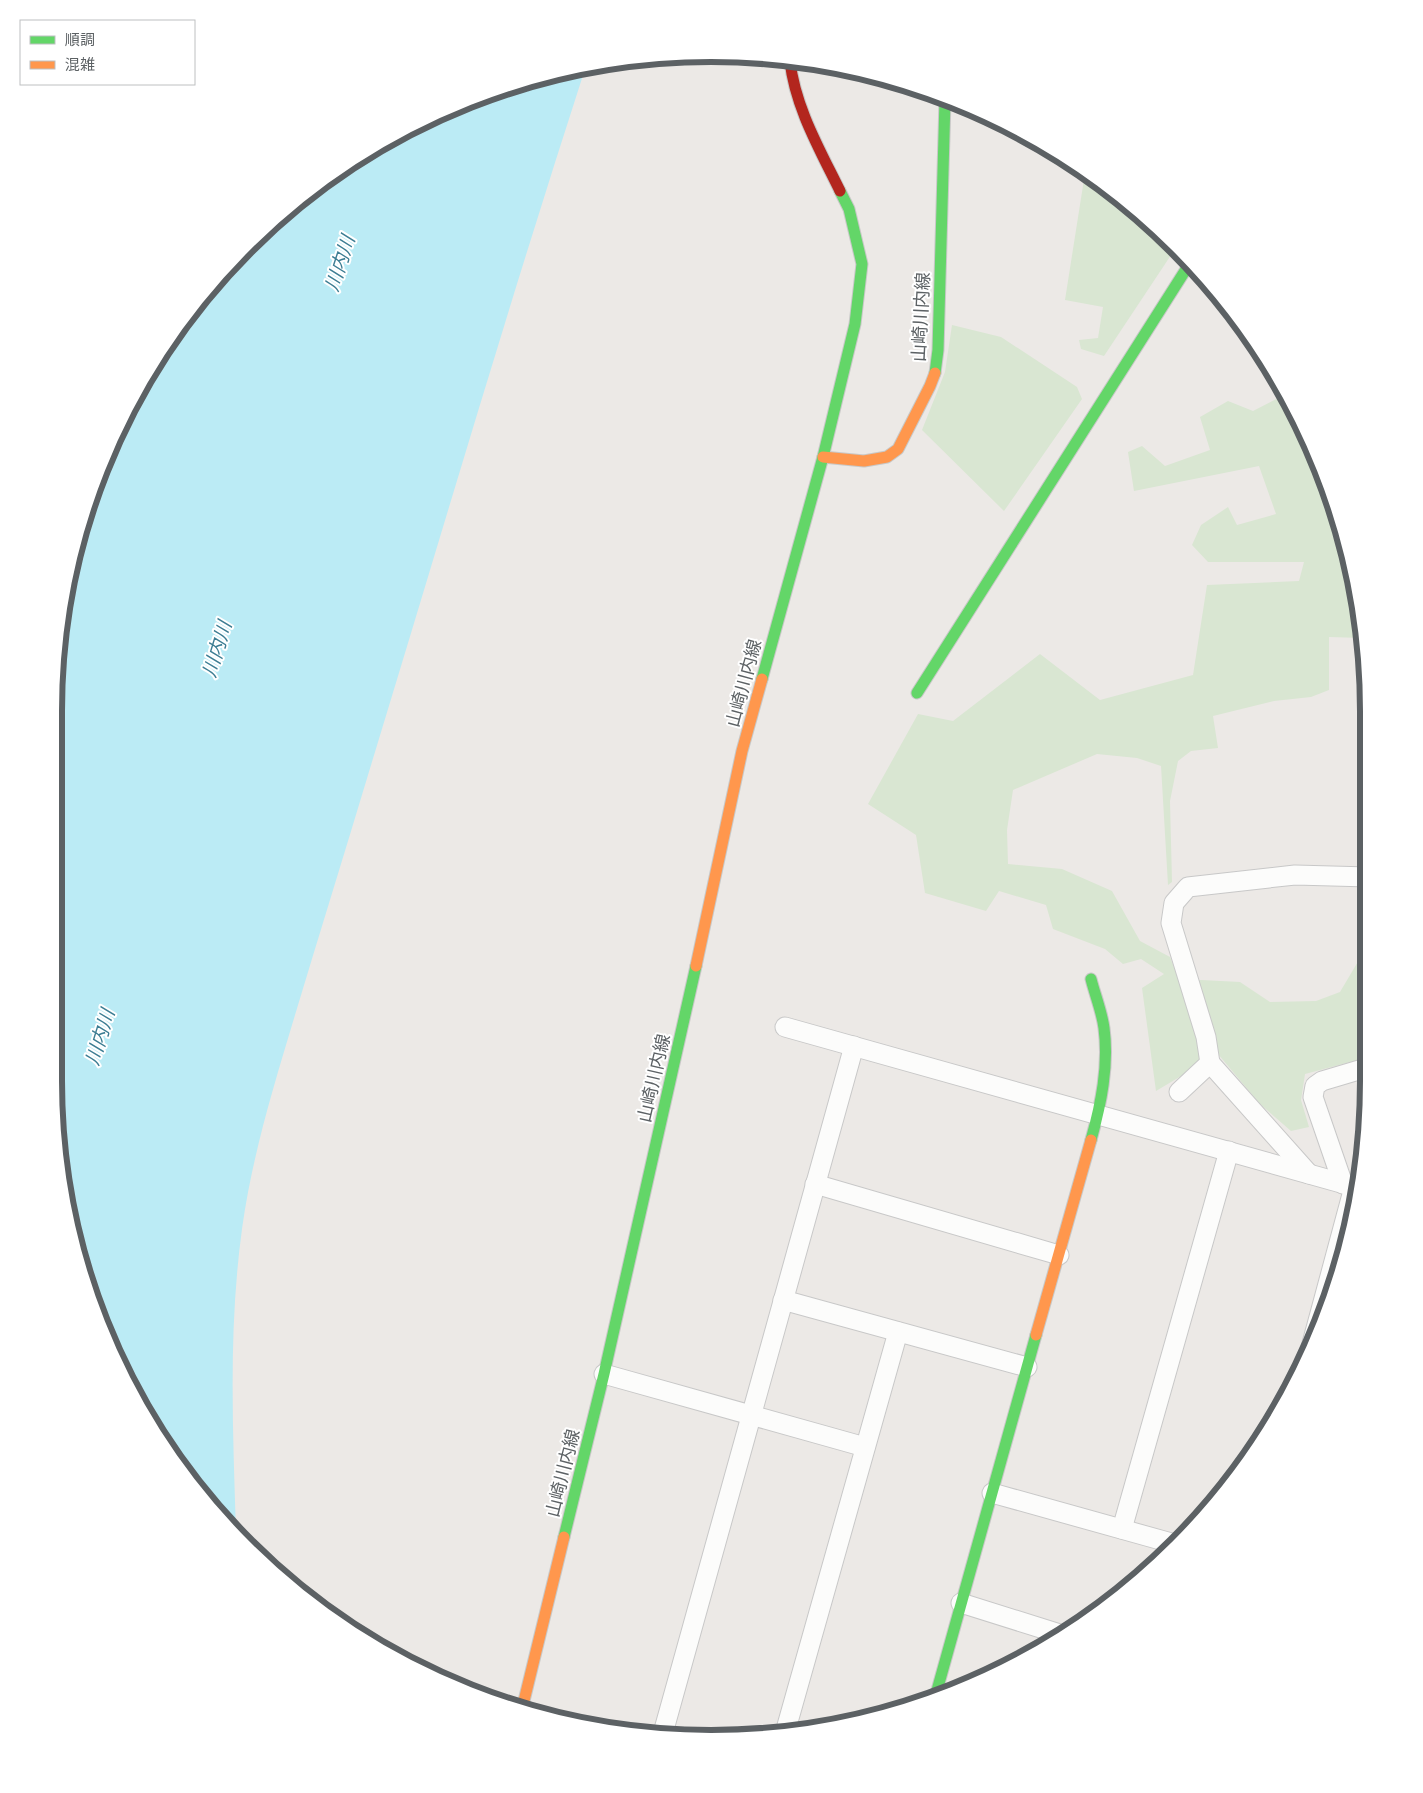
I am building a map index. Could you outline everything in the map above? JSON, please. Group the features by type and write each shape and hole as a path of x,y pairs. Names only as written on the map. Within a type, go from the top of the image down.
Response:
{"main road":[{"name":"山崎川内線","path":"524,1702 604,1374 710,906 742,752 823,457 855,324 862,264 849,209 806,122 792,78 791,68"},
{"name":"山崎川内線","path":"823,457 864,461 887,458 898,449 930,386 936,370 945,106"},
{"path":"917,693 1185,269"},
{"path":"937,1690 1098,1115 1106,1065 1104,1027 1091,978"}],"street":[{"path":"1309,1174 1210,1064 1206,1037 1171,923 1174,903 1188,887 1295,875 1360,877"},
{"path":"785,1026 1352,1186"},
{"path":"664,1729 854,1046"},
{"path":"1179,1092 1210,1064"},
{"path":"1352,1185 1313,1098 1315,1086 1322,1081 1360,1070"},
{"path":"1122,1529 1229,1151"},
{"path":"816,1184 1059,1255"},
{"path":"1324,1294 1351,1190"},
{"path":"783,1300 1028,1367"},
{"path":"787,1726 898,1332"},
{"path":"604,1374 865,1447"},
{"path":"992,1493 1168,1542"},
{"path":"961,1604 1056,1632"}],"green space":[{"path":"1084,180 1139,224 1171,254 1104,356 1081,349 1079,340 1098,338 1103,307 1065,300"},
{"path":"952,325 1001,337 1077,387 1082,399 1004,511 922,430 945,372"},
{"path":"1280,397 1311,463 1326,503 1338,544 1348,585 1356,638 1329,637 1329,690 1311,697 1274,701 1213,716 1218,748 1191,751 1178,761 1170,801 1172,882 1168,885 1161,766 1137,758 1097,754 1013,790 1007,830 1008,864 1062,869 1112,891 1140,941 1170,957 1180,983 1201,980 1240,982 1270,1002 1316,1001 1340,992 1360,958 1360,1059 1305,1074 1301,1100 1309,1127 1291,1131 1259,1103 1218,1054 1156,1091 1142,988 1164,974 1141,959 1123,964 1105,949 1053,929 1046,905 999,891 986,911 925,893 916,835 868,804 918,714 953,721 1040,654 1100,700 1193,675 1207,585 1299,581 1304,562 1208,562 1192,545 1201,525 1228,507 1237,525 1276,514 1259,466 1134,491 1128,452 1142,446 1165,466 1210,450 1200,417 1228,401 1253,411"}],"water":[{"name":"川内川","path":"583,76 475,421 287,1041 258,1148 242,1229 235,1305 233,1343 236,1522 197,1477 172,1442 149,1406 129,1369 97,1290 75,1208 68,1166 62,1082 62,712 68,627 75,585 85,544 97,503 112,463 129,424 149,387 197,316 253,253 316,197 387,149 424,129 503,97"}],"traffic: fast":[{"path":"935,373 938,350 945,106"},
{"path":"762,679 823,457 855,324 862,264 849,209 840,191"},
{"path":"917,693 1186,270"},
{"path":"564,1537 604,1374 696,966"},
{"path":"1091,979 1103,1022 1105,1042 1105,1071 1101,1099 1091,1140"},
{"path":"937,1690 1036,1335"}],"traffic: slow":[{"path":"823,457 864,461 887,457 898,449 935,373"},
{"path":"696,966 742,751 762,679"},
{"path":"1036,1335 1091,1140"},
{"path":"524,1702 564,1537"}],"traffic: jam":[{"path":"791,68 803,112 840,191"}]}
